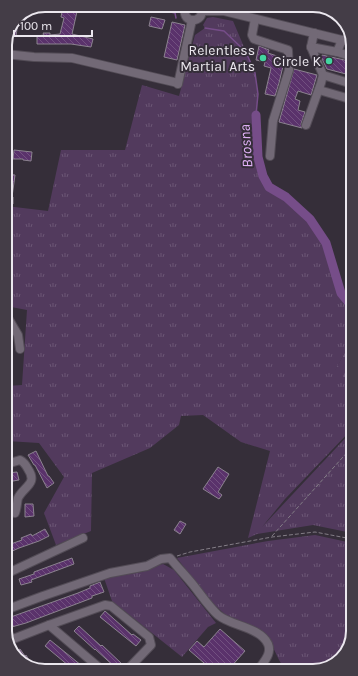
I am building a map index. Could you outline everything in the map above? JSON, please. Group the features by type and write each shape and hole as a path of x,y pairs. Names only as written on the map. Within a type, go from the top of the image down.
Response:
{"street":[{"path":"185,12 186,16 192,20 200,18 202,12"},
{"path":"228,12 345,40"},
{"path":"255,19 252,35 254,39 288,50 288,70 273,122 270,156"},
{"path":"12,55 72,58 178,84 192,20"},
{"path":"306,125 323,75 311,47 314,33"},
{"path":"337,52 345,41"},
{"path":"311,47 346,55"},
{"path":"323,75 346,82"},
{"path":"319,90 346,98"},
{"path":"12,325 18,335 20,349"},
{"path":"12,462 20,460 23,461 30,471 32,480 17,499 18,506 15,513"},
{"path":"12,570 83,538"},
{"path":"12,608 110,573 147,566 161,559 170,558 218,615 258,634 267,643 270,651 262,664"},
{"path":"14,639 105,605 111,606 149,637 151,644 133,664"},
{"path":"49,625 95,664"}],"path":[{"path":"272,536 346,454"},
{"path":"170,558 190,552 272,536 315,532 346,538"}],"green space":[{"path":"213,17 233,21 255,73 258,94 256,115 258,157 263,176 269,187 286,197 310,219 326,243 341,293 346,299 346,350 335,371 346,377 346,435 285,499 262,527 346,437 346,532 313,525 257,534 248,538 270,451 241,442 203,415 181,416 179,425 150,448 92,473 91,531 56,545 44,513 64,477 39,443 12,441 12,386 22,385 27,310 12,307 12,207 48,211 61,150 125,150 142,85 179,96 195,35 205,28 203,25 207,18"},
{"path":"346,350 346,378 334,372"},
{"path":"315,535 346,542 346,631 344,641 340,649 335,656 329,660 313,664 282,664 271,643 228,617 210,601 177,558 268,541"},
{"path":"163,564 174,570 216,623 208,627 182,657 112,601 104,578"}],"building":[{"path":"62,12 77,12 72,34 93,39 91,47 71,44 37,44 37,36 44,35 43,33 50,33 50,35 60,34 64,18 61,17"},
{"path":"151,17 165,20 162,29 149,26"},
{"path":"172,22 185,25 177,60 164,57"},
{"path":"17,28 16,36 14,35"},
{"path":"259,46 269,50 268,53 277,56 276,61 283,63 275,96 265,94 271,68 264,66 265,62 256,60"},
{"path":"322,55 346,60 346,74 327,69 321,57"},
{"path":"294,69 317,75 311,95 298,91 295,99 300,101 298,110 305,112 301,124 302,128 279,122"},
{"path":"14,150 32,152 31,161 13,159"},
{"path":"12,175 15,175 12,197"},
{"path":"36,451 48,476 54,483 47,488 28,455"},
{"path":"218,467 229,474 218,492 222,495 219,499 203,489"},
{"path":"12,472 17,472 19,480 12,481"},
{"path":"25,504 33,504 34,516 25,517"},
{"path":"180,521 186,524 180,534 174,530"},
{"path":"45,529 49,536 12,551 12,544 22,540 21,538 31,534 32,536"},
{"path":"72,558 74,564 31,580 32,582 21,585 19,579"},
{"path":"100,582 104,592 92,596 92,598 12,627 12,617 78,593 90,588 90,586"},
{"path":"105,611 132,635 133,634 141,640 136,646 100,617"},
{"path":"79,626 122,664 112,664 74,631"},
{"path":"220,629 245,651 233,664 205,664 189,650 197,641 204,647"},
{"path":"50,640 80,664 67,664 45,646"},
{"path":"20,649 28,659 25,657 18,650"}],"waterway":[{"name":"Brosna","path":"171,12 175,13 176,18"},
{"name":"Brosna","path":"205,28 224,31 246,52 255,73 258,94 256,115"},
{"name":"Brosna","path":"256,115 258,157 263,176 269,187 286,197 310,219 326,243 341,293 346,299"}],"place":[{"name":"Relentless Martial Arts","path":"263,58"},
{"name":"Circle K","path":"329,61"}]}
